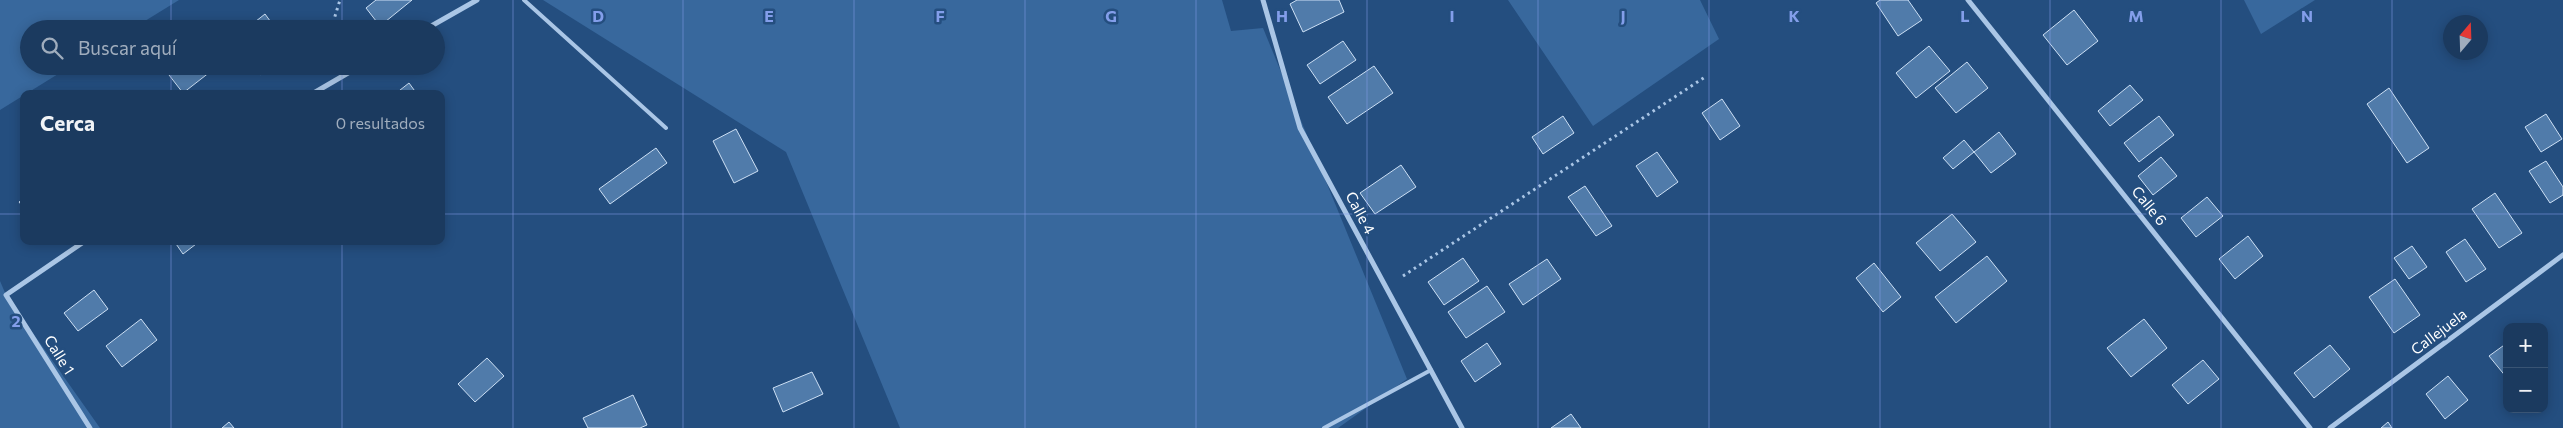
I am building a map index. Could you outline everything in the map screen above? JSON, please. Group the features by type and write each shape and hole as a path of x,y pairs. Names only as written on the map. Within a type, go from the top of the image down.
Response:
{"street":[{"path":"442,20 477,0"},
{"name":"Calle 4","path":"1263,0 1300,128 1462,428"},
{"name":"Calle 6","path":"1968,0 2310,428"},
{"path":"319,90 345,75"},
{"name":"Calle 1","path":"79,245 6,295 90,428"},
{"name":"Callejuela","path":"2330,428 2563,255"}],"lane":[{"path":"524,0 666,128"},
{"path":"1324,428 1431,370"}],"path":[{"path":"334,20 340,0"},
{"path":"1386,287 1705,77"}],"shaded area":[{"path":"0,0 179,0 147,20 20,20 20,75 56,75 32,90 20,90 20,98 0,110"},
{"path":"543,0 1222,0 1231,31 1263,28 1407,379 1338,428 900,428 786,152"},
{"path":"1508,0 1700,0 1719,39 1593,126"},
{"path":"2244,0 2315,0 2261,34"},
{"path":"0,281 6,295 100,428 0,428"}],"building":[{"path":"376,0 412,0 387,20 375,20 366,8"},
{"path":"1297,0 1339,0 1344,12 1303,32 1290,4"},
{"path":"1880,0 1908,0 1922,20 1898,36 1876,3"},
{"path":"2074,10 2098,41 2067,65 2043,35"},
{"path":"265,14 269,20 257,20"},
{"path":"1343,41 1356,60 1320,84 1307,65"},
{"path":"1929,46 1950,71 1916,98 1896,73"},
{"path":"1967,62 1988,88 1956,113 1935,88"},
{"path":"1374,66 1393,93 1347,124 1328,97"},
{"path":"169,75 206,75 187,90 181,90"},
{"path":"409,83 414,90 400,90"},
{"path":"2130,85 2143,100 2110,126 2098,111"},
{"path":"2389,88 2429,148 2407,163 2367,104"},
{"path":"1722,99 1740,126 1720,140 1702,113"},
{"path":"2546,114 2562,139 2541,152 2525,127"},
{"path":"1563,116 1574,133 1543,154 1532,137"},
{"path":"2159,116 2174,135 2139,162 2124,143"},
{"path":"736,129 758,171 734,183 713,141"},
{"path":"1999,132 2016,154 1991,173 1974,152"},
{"path":"1964,140 1974,152 1953,169 1943,158"},
{"path":"656,148 667,163 610,204 599,189"},
{"path":"1657,152 1678,182 1657,197 1636,166"},
{"path":"2161,157 2177,176 2153,195 2138,176"},
{"path":"2546,161 2563,187 2563,195 2550,203 2529,171"},
{"path":"1401,165 1416,187 1375,214 1360,193"},
{"path":"1585,186 1612,226 1596,236 1568,197"},
{"path":"2495,193 2522,233 2499,248 2472,209"},
{"path":"2207,197 2223,216 2196,237 2181,218"},
{"path":"1952,214 1976,242 1940,271 1916,243"},
{"path":"2248,236 2263,256 2235,279 2219,259"},
{"path":"2465,239 2486,269 2466,282 2446,252"},
{"path":"177,245 195,245 183,254"},
{"path":"2412,246 2427,267 2409,279 2394,258"},
{"path":"1987,256 2007,281 1956,323 1935,297"},
{"path":"1463,258 1479,281 1444,305 1428,282"},
{"path":"1547,259 1561,279 1523,305 1509,284"},
{"path":"1874,263 1901,297 1883,312 1856,278"},
{"path":"2395,279 2420,315 2394,333 2369,297"},
{"path":"1487,286 1505,312 1466,338 1448,312"},
{"path":"94,290 108,309 78,331 64,313"},
{"path":"141,319 157,340 122,367 106,346"},
{"path":"2144,319 2167,348 2131,377 2107,348"},
{"path":"1487,343 1501,364 1475,382 1461,361"},
{"path":"2330,345 2350,369 2314,398 2294,373"},
{"path":"2503,346 2503,373 2489,356"},
{"path":"487,358 504,376 475,402 458,384"},
{"path":"2203,360 2219,379 2188,404 2172,385"},
{"path":"812,372 823,394 783,412 773,388"},
{"path":"2448,376 2468,400 2445,419 2426,394"},
{"path":"633,395 647,425 640,428 588,428 583,418"},
{"path":"1571,414 1581,428 1551,428"},
{"path":"229,422 234,428 222,428"},
{"path":"2388,422 2392,428 2381,428"}]}
